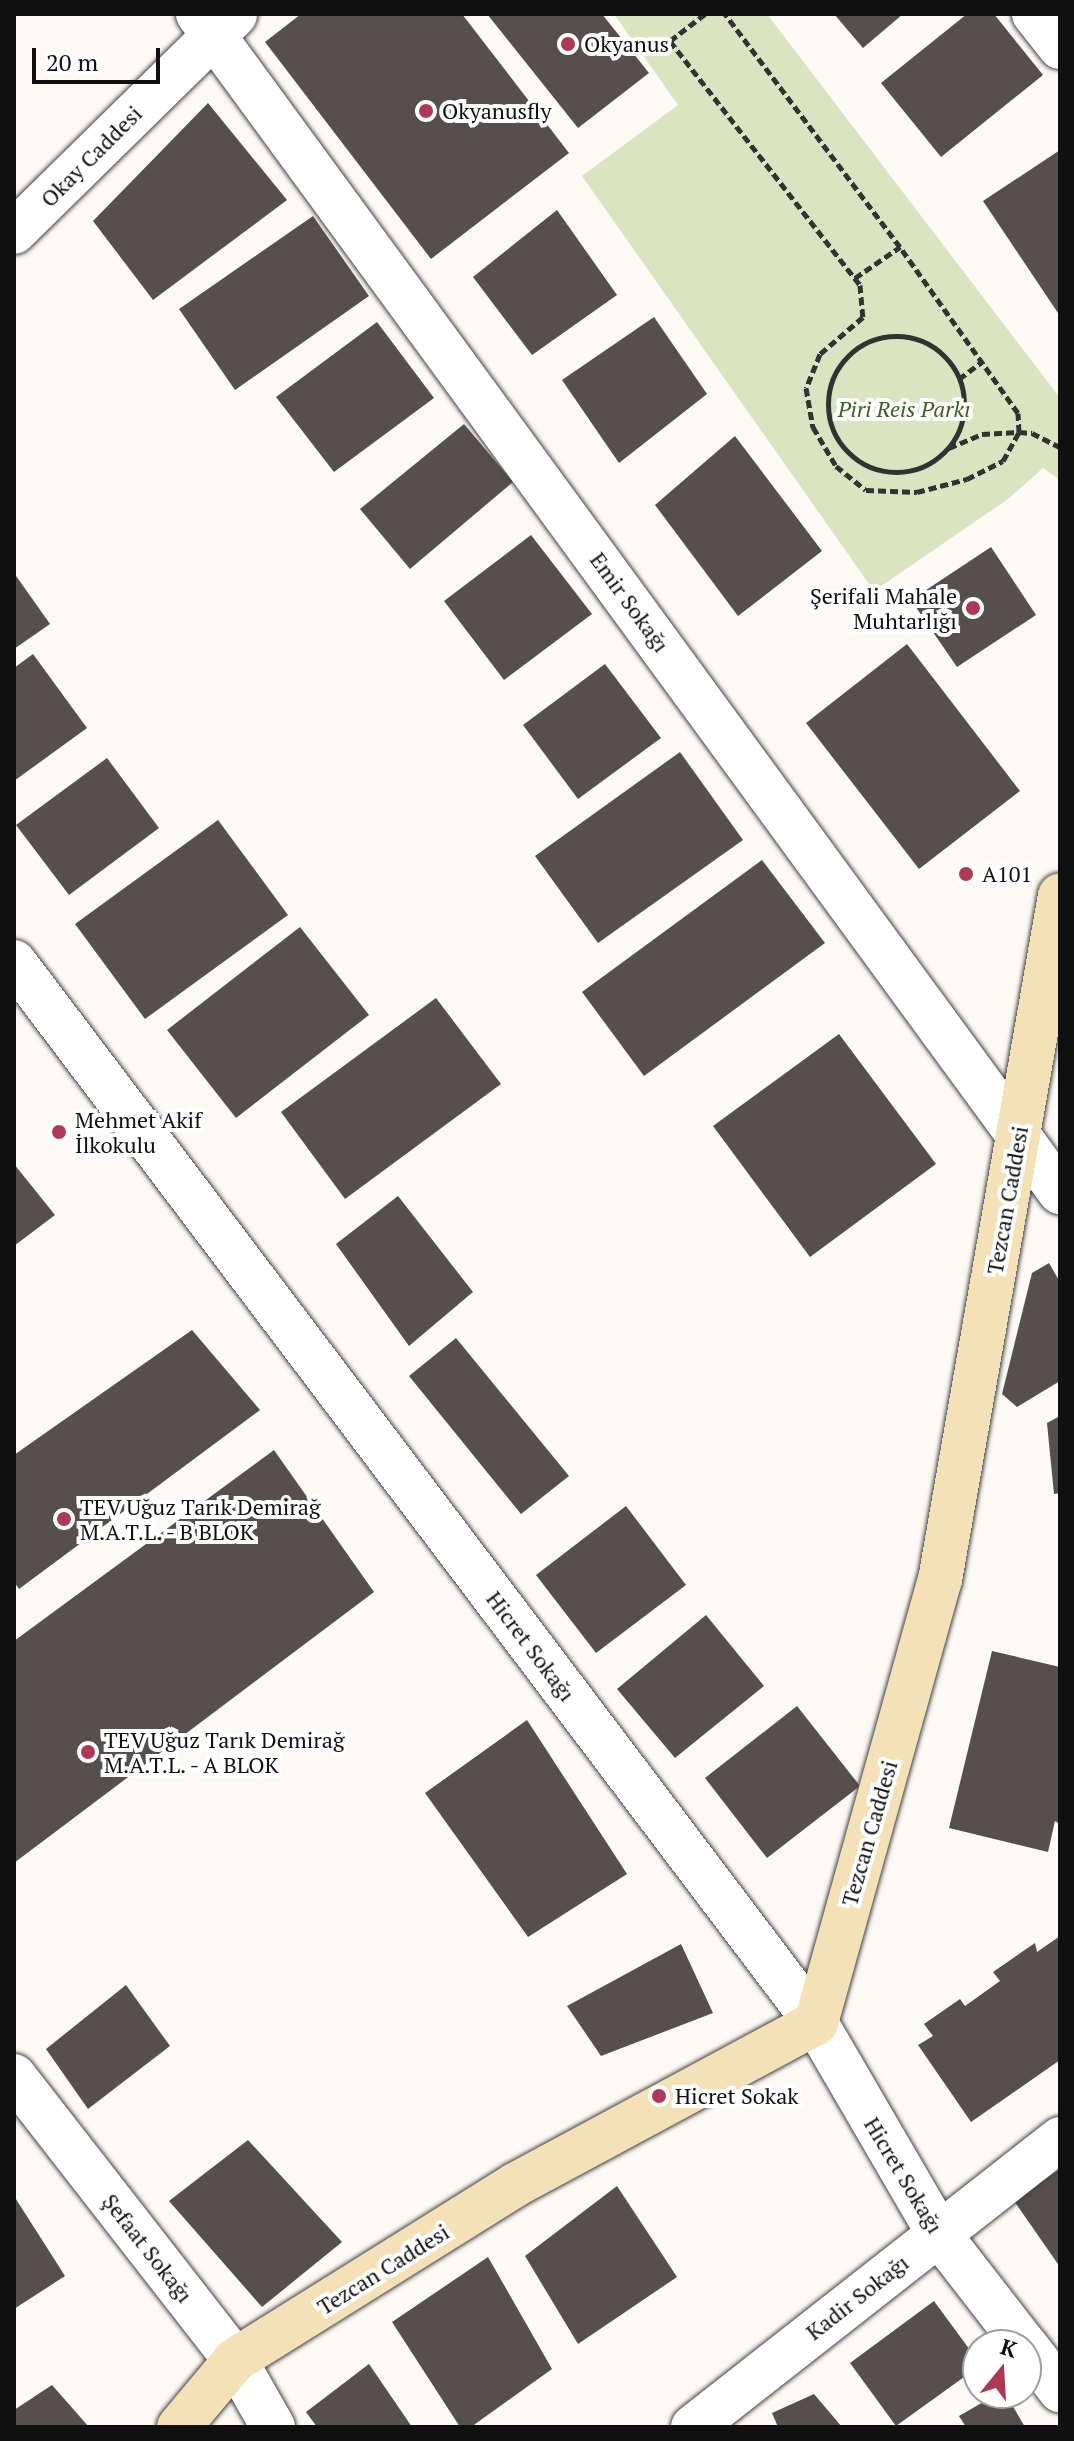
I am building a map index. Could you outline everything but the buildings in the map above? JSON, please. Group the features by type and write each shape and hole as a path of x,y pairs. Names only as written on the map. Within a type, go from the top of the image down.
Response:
{"street":[{"path":"1034,14 1060,47"},
{"name":"Okay Caddesi","path":"14,232 216,21"},
{"name":"Emir Sokağı","path":"216,21 1060,1192"},
{"name":"Tezcan Caddesi","path":"179,2427 235,2360 515,2185 816,2023 940,1580 1060,895"},
{"name":"Hicret Sokağı","path":"14,962 816,2023 938,2233 1012,2329"},
{"name":"Şefaat Sokağı","path":"14,2076 235,2360 273,2427"},
{"name":"Kadir Sokağı","path":"693,2427 1060,2139"},
{"name":"Hicret Sokağı","path":"1042,2367 1060,2390"}],"path":[{"path":"705,14 670,41 855,278 864,301 863,317 820,354 806,388 813,427 836,466 866,490 917,492 967,479 1003,461 1019,432 1018,413 900,247 725,14"},
{"path":"855,278 900,247"},
{"path":"949,448 960,428 964,405 959,379 949,362 933,346 911,337 888,336 865,342 846,356 834,374 827,395 828,417 836,438 849,455 868,467 889,472 911,471 932,462 949,448 982,434 1032,433 1060,447"},
{"path":"959,379 983,361"}],"green space":[{"name":"Piri Reis Parkı","path":"614,14 767,14 1060,398 1060,480 1043,468 1008,499 874,591 582,176 678,105"}],"place":[{"name":"Okyanus","path":"568,44"},
{"name":"Okyanusfly","path":"426,111"},
{"name":"Şerifali Mahale Muhtarlığı","path":"973,608"},
{"name":"A101","path":"966,874"},
{"name":"Mehmet Akif İlkokulu","path":"59,1132"},
{"name":"TEV Uğuz Tarık Demirağ M.A.T.L. - B BLOK","path":"64,1519"},
{"name":"TEV Uğuz Tarık Demirağ M.A.T.L. - A BLOK","path":"88,1752"},
{"name":"Hicret Sokak","path":"659,2096"}]}
